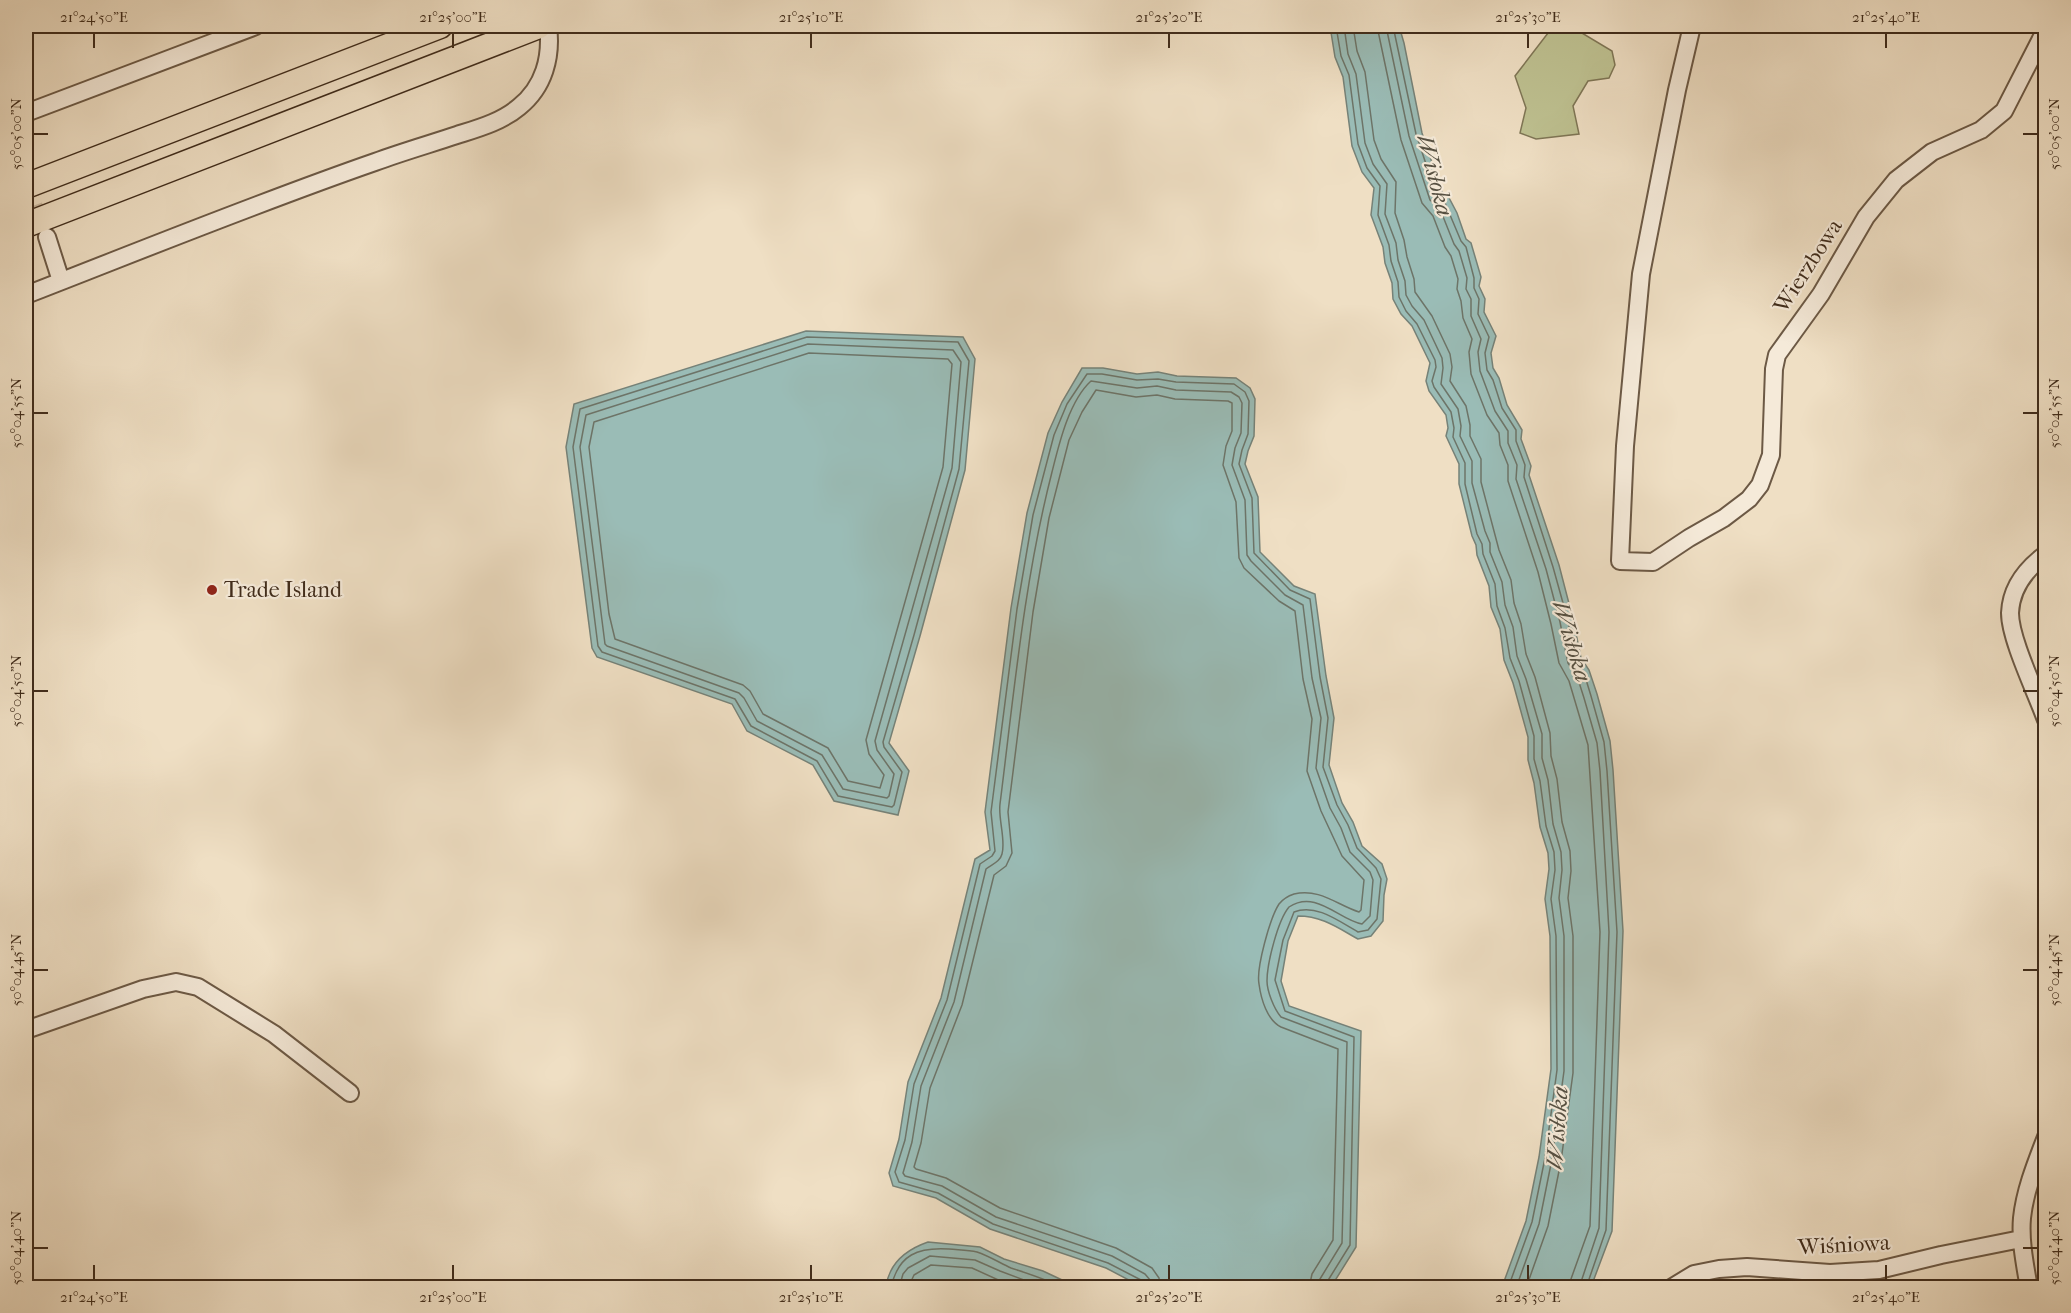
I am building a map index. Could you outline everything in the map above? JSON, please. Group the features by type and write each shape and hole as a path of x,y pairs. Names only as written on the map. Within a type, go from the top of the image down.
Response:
{"highway":[{"path":"26,186 440,26"},
{"path":"26,225 539,26"}],"street":[{"path":"26,113 256,26"},
{"path":"26,295 332,177 506,117 520,106 541,80 549,51 548,26"},
{"name":"Wierzbowa","path":"1692,26 1677,90 1641,274 1625,446 1620,561 1653,562 1724,518 1749,499 1760,485 1771,455 1774,369 1777,355 1821,294 1866,217 1896,180 1932,152 1981,130 2004,111 2046,29"},
{"path":"47,237 62,281"},
{"path":"2046,554 2035,562 2015,589 2010,613 2016,639 2046,720"},
{"path":"26,1030 143,989 162,984 187,983 208,992 255,1021 350,1093"},
{"path":"2029,1287 2021,1239 2022,1218 2026,1196 2046,1137"},
{"name":"Wiśniowa","path":"1671,1287 1694,1274 1719,1269 1747,1267 1830,1273 1879,1270 2021,1239"}],"green space":[{"path":"1548,33 1582,33 1612,51 1615,65 1609,78 1588,81 1573,106 1579,134 1536,139 1520,133 1526,108 1515,76"}],"water":[{"name":"Wisłoka","path":"1330,26 1399,26 1422,133 1443,195 1448,196 1466,239 1471,243 1481,277 1479,286 1485,299 1484,312 1496,336 1491,353 1493,368 1499,378 1507,405 1522,430 1521,439 1531,466 1529,475 1559,565 1581,658 1589,670 1610,741 1623,931 1612,1231 1591,1287 1502,1287 1526,1221 1539,1157 1551,1069 1550,936 1545,899 1549,869 1548,853 1540,827 1534,783 1528,760 1528,737 1504,660 1500,629 1491,607 1489,586 1472,536 1459,484 1459,464 1446,436 1448,428 1446,415 1429,391 1426,381 1430,363 1412,326 1401,314 1393,299 1392,283 1385,263 1383,247 1371,215 1374,188 1362,172 1352,146 1343,77 1335,57"},
{"path":"806,331 963,337 975,359 965,470 889,743 909,771 898,815 834,801 813,765 747,731 732,704 597,657 592,648 566,447 574,404"},
{"path":"1082,368 1103,368 1137,374 1158,372 1177,376 1236,378 1250,388 1255,399 1254,436 1245,464 1258,497 1260,552 1294,586 1315,594 1334,718 1329,765 1342,803 1353,822 1362,846 1382,864 1387,879 1383,921 1371,936 1358,939 1322,920 1298,916 1288,941 1281,981 1289,1006 1361,1031 1356,1247 1331,1287 1142,1287 1106,1268 990,1229 936,1198 893,1186 889,1173 899,1139 908,1082 941,998 975,859 990,850 985,812 1011,608 1027,513 1048,433 1062,402"},
{"path":"928,1242 980,1247 1004,1259 1043,1271 1077,1287 886,1287 891,1271 900,1258 912,1249"}],"tunnel":[{"path":"26,183 43,228"}],"place":[{"name":"Trade Island","path":"212,590"}]}
